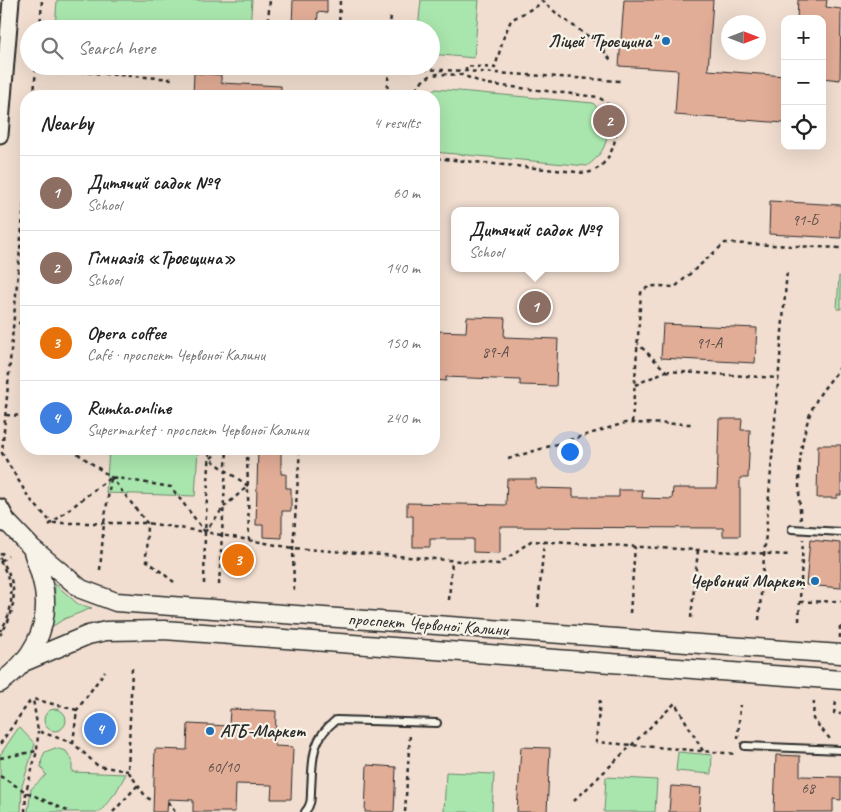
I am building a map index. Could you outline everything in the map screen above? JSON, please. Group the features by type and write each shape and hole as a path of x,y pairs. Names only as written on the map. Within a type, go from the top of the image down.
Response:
{"main road":[{"name":"проспект Червоної Калини","path":"5,523 81,589 116,602 840,646"},
{"path":"0,683 13,674 26,661 36,645 42,627 45,608 44,589 32,548"},
{"name":"проспект Червоної Калини","path":"26,661 88,635 106,631 154,630 841,680"}],"street":[{"path":"0,135 11,0"},
{"path":"0,508 5,523"}],"lane":[{"path":"792,529 841,532"},
{"path":"305,812 311,805 313,757 318,740 327,727 336,720 437,723"},
{"path":"745,746 840,750"}],"path":[{"path":"41,20 42,0"},
{"path":"268,20 270,0"},
{"path":"339,20 340,0"},
{"path":"462,75 466,71 466,66 495,68 503,39 511,20 542,1 548,0"},
{"path":"542,1 599,44 612,62"},
{"path":"391,13 391,20"},
{"path":"440,70 621,81"},
{"path":"440,74 462,75 486,84 598,97 608,104 616,127 615,139 610,155 602,167 595,172 586,173 440,159"},
{"path":"34,90 35,75"},
{"path":"119,75 172,79"},
{"path":"387,90 388,75"},
{"path":"415,90 421,82 434,75"},
{"path":"632,423 641,292 644,289 649,286 675,287 725,243 841,248"},
{"path":"20,251 2,453 29,498 50,522 147,523 294,548 499,564 531,541 790,555"},
{"path":"759,620 787,270"},
{"path":"638,344 666,371"},
{"path":"799,621 804,538 799,500 803,438 816,401 841,366"},
{"path":"635,385 666,371 779,378"},
{"path":"6,415 20,416"},
{"path":"508,459 626,423 691,424"},
{"path":"80,455 111,477 147,523 146,560 174,582"},
{"path":"204,584 210,455"},
{"path":"210,459 214,455"},
{"path":"219,585 227,455"},
{"path":"247,455 249,540"},
{"path":"294,590 294,548 300,455"},
{"path":"210,459 248,486"},
{"path":"50,522 111,477 171,487 205,532"},
{"path":"100,570 104,522 111,477"},
{"path":"205,532 224,507 248,486"},
{"path":"538,606 544,542"},
{"path":"630,614 635,546"},
{"path":"691,618 698,550"},
{"path":"0,560 4,552"},
{"path":"0,560 8,556"},
{"path":"0,560 9,578 12,595 10,614 0,633"},
{"path":"449,600 452,561"},
{"path":"800,602 841,600"},
{"path":"840,624 840,646"},
{"path":"132,668 128,771 146,797 153,801"},
{"path":"73,743 77,710 105,671"},
{"path":"25,812 26,792 37,751 38,731 33,699 77,710"},
{"path":"600,700 596,742 737,754"},
{"path":"0,744 30,701"},
{"path":"814,701 813,720 840,750"},
{"path":"836,702 834,713 841,714"},
{"path":"574,801 675,703 703,751"},
{"path":"738,744 740,705"},
{"path":"405,812 410,722"},
{"path":"38,731 73,743 98,766 128,771"},
{"path":"0,758 37,751"},
{"path":"0,776 26,792 70,812"},
{"path":"113,812 138,785"},
{"path":"168,802 175,812"}],"green space":[{"path":"57,0 252,0 251,20 56,20"},
{"path":"421,0 479,0 474,58 440,55 440,20 419,20"},
{"path":"436,89 593,103 600,111 604,120 607,136 605,144 601,152 587,166 440,153 440,90 434,90"},
{"path":"839,276 841,277 841,309 837,309"},
{"path":"109,455 198,455 195,496 106,493"},
{"path":"55,584 78,604 92,608 64,619 50,628 54,614"},
{"path":"55,709 63,712 66,720 63,728 55,731 47,728 44,720 47,712"},
{"path":"19,727 35,744 22,786 21,812 0,812 0,755"},
{"path":"55,748 66,751 72,760 72,772 126,774 116,792 100,812 28,812 31,789 46,775 41,767 42,758 45,752"},
{"path":"678,752 712,755 711,774 676,771"},
{"path":"446,772 494,774 492,812 444,812"},
{"path":"606,777 657,780 655,812 604,812"}],"building":[{"path":"293,0 327,0 327,13 318,12 318,20 292,20"},
{"name":"Ліцей \"Троєщина\"","path":"624,0 713,0 708,70 781,76 781,123 675,115 678,70 619,66"},
{"path":"798,0 827,0 826,7 841,9 840,80 826,78 826,15 797,15"},
{"path":"194,75 221,75 221,83 281,86 281,90 193,90"},
{"path":"770,201 841,205 841,238 769,234"},
{"path":"467,317 505,318 504,337 558,339 556,386 520,385 520,380 446,377 446,381 440,380 440,331 466,332"},
{"path":"663,324 757,328 755,363 661,358"},
{"path":"719,419 742,419 741,430 750,430 748,478 740,478 740,536 723,536 723,528 500,527 500,553 473,552 473,539 430,539 430,547 413,547 413,516 407,516 407,503 506,505 507,479 536,479 536,488 573,489 573,497 619,497 619,490 643,490 642,498 672,499 673,488 717,488"},
{"path":"818,445 841,445 841,495 837,495 837,498 817,498"},
{"path":"258,455 281,455 281,474 286,474 286,488 291,488 291,511 282,511 282,538 263,537 263,525 256,525"},
{"path":"810,540 841,543 841,588 806,585"},
{"path":"230,709 276,711 275,746 293,747 291,799 271,799 272,785 236,784 235,812 193,812 193,800 168,799 167,812 153,812 155,749 187,750 188,724 229,726"},
{"path":"99,714 112,717 105,740 92,736 91,726 93,720"},
{"path":"521,747 550,748 547,812 517,812"},
{"path":"776,755 800,756 800,776 841,777 841,800 833,799 833,812 774,812"},
{"path":"367,765 396,767 394,812 365,812"},
{"path":"671,786 701,788 699,812 669,812"}],"place":[{"name":"Ліцей \"Троєщина\"","path":"666,41"},
{"name":"Гімназія «Троєщина»","path":"609,121"},
{"name":"Дитячий садок №9","path":"535,307"},
{"name":"Opera coffee","path":"238,560"},
{"name":"Червоний Маркет","path":"815,581"},
{"name":"Rumka.online","path":"100,729"},
{"name":"АТБ-Маркет","path":"210,731"}]}
